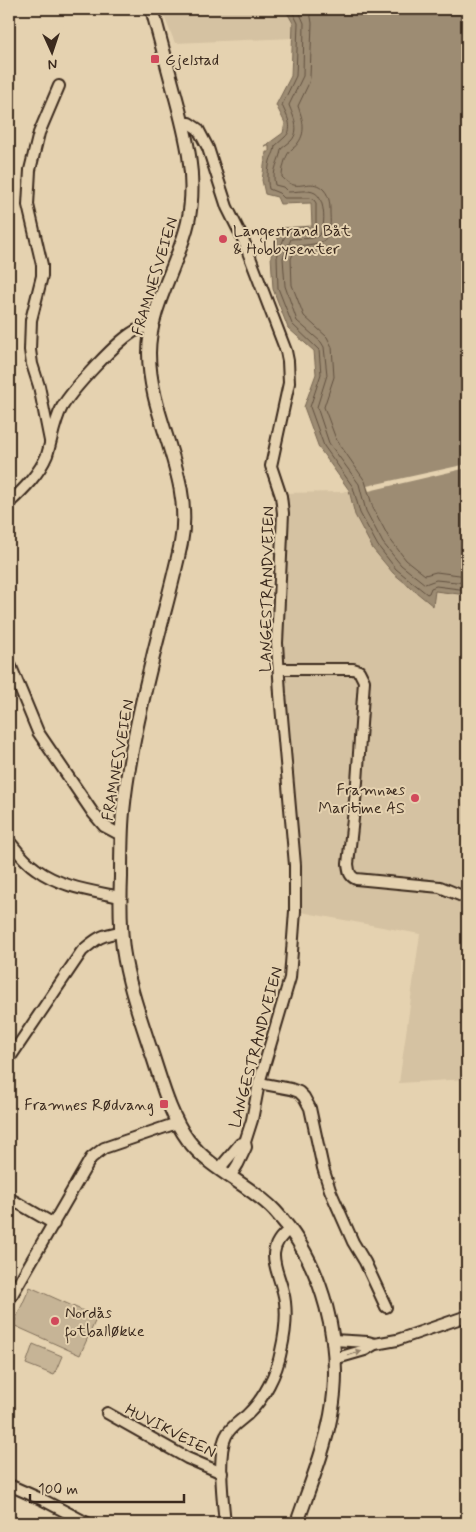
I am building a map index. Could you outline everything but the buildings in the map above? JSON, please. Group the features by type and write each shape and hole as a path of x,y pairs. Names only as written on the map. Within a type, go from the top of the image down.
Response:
{"main road":[{"name":"FRAMNESVEIEN","path":"152,9 190,159 191,202 184,237 152,328 149,353 153,386 183,494 184,525 130,764 121,834 121,932 124,955 136,1004 177,1123 189,1142 200,1153 230,1178 275,1210 290,1229 314,1271 324,1299 333,1340 332,1412 325,1441 297,1523"}],"street":[{"path":"50,441 30,350 31,320 42,270 28,204 30,170 36,142 59,86"},
{"name":"LANGESTRANDVEIEN","path":"182,122 189,123 198,129 208,148 227,208 243,239 288,361 290,375 271,466 281,496 283,513 277,643 296,890 293,958 289,985 259,1083 252,1120 245,1142 246,1147 230,1178"},
{"path":"9,503 38,471 46,455 62,408 83,380 126,337 137,329 152,328"},
{"path":"9,662 38,732 93,813 104,826 121,834"},
{"path":"280,669 353,669 359,671 364,681 357,782 348,864 352,877 440,888 467,898"},
{"path":"9,841 36,870 74,887 120,897"},
{"path":"10,1054 82,951 105,934 121,932"},
{"path":"259,1083 291,1089 299,1092 304,1097 310,1108 330,1190 386,1307"},
{"path":"9,1300 91,1158 104,1148 177,1123"},
{"name":"LANGESTRANDVEIEN","path":"219,1169 240,1144 245,1142"},
{"path":"9,1198 54,1224"},
{"name":"HUVIKVEIEN","path":"224,1523 222,1451 226,1436 230,1429 256,1405 271,1379 281,1354 286,1322 285,1300 274,1260 274,1251 278,1239 290,1229"},
{"path":"334,1358 365,1350 375,1344 397,1340 467,1316"},
{"path":"333,1340 375,1344"},
{"name":"HUVIKVEIEN","path":"107,1414 187,1458 222,1473"},
{"path":"9,1485 87,1523"}],"shaded area":[{"path":"161,9 285,9 293,23 293,38 175,43"},
{"path":"349,490 355,515 373,549 393,573 433,605 435,591 467,595 467,1079 399,1083 420,934 295,911 277,643 280,493 342,492"},
{"name":"Nordås fotballøkke","path":"30,1287 97,1317 80,1355 13,1325"},
{"path":"33,1344 62,1356 54,1375 26,1364"}],"water":[{"path":"285,9 467,9 467,595 435,591 433,606 393,573 373,549 355,515 349,490 319,448 304,407 316,374 314,351 288,328 273,289 271,256 282,228 312,226 311,203 280,204 277,197 265,194 262,180 266,152 269,152 269,146 265,146 283,133 285,123 276,105 291,76 293,23"}],"pier":[{"path":"467,464 467,468 369,491 367,486"}],"place":[{"name":"Gjelstad","path":"155,59"},
{"name":"Langestrand Båt & Hobbysenter","path":"223,239"},
{"name":"Framnæs Maritime AS","path":"415,798"},
{"name":"Framnes Rødvang","path":"164,1104"},
{"name":"Nordås fotballøkke","path":"55,1321"}]}
